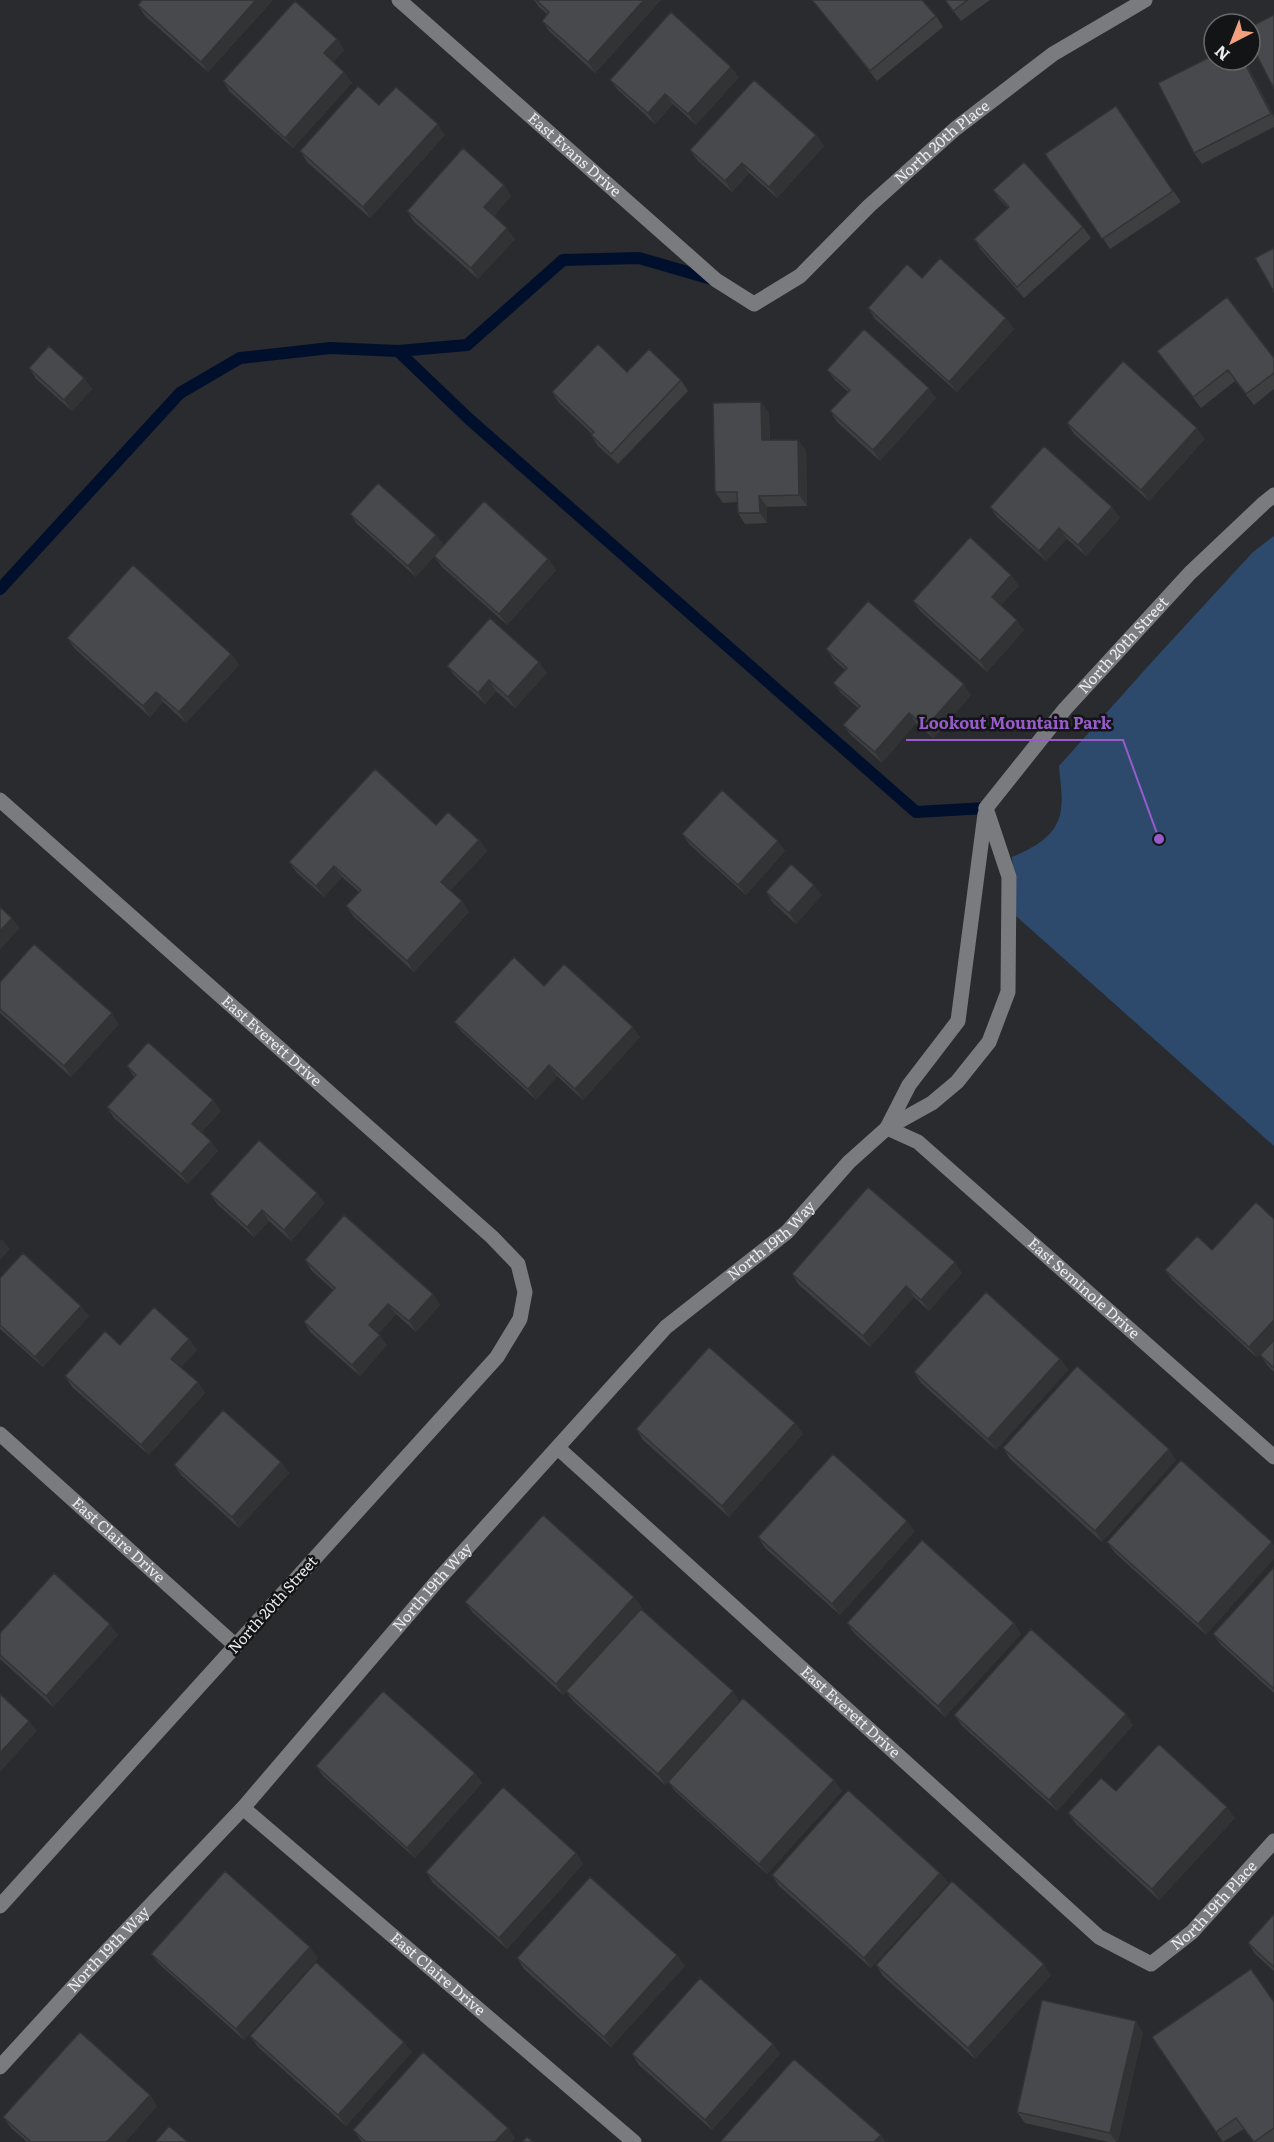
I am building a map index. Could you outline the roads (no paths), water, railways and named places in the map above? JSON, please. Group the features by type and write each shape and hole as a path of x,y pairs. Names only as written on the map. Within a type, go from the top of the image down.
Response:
{"street":[{"name":"East Evans Drive","path":"399,0 716,280 754,304"},
{"name":"North 20th Place","path":"754,304 800,276 869,206 955,129 1053,54 1145,0"},
{"name":"North 20th Street","path":"986,808 1065,710 1190,573 1274,495"},
{"name":"East Everett Drive","path":"0,800 492,1237 518,1264 525,1292"},
{"name":"North 19th Way","path":"887,1128 909,1085 958,1021 986,808"},
{"name":"North 19th Way","path":"0,2067 243,1808 438,1580 666,1327 787,1232 849,1162 887,1128 932,1103 957,1082 989,1042 1008,992 1009,877 986,808"},
{"name":"East Seminole Drive","path":"887,1128 918,1142 1274,1457"},
{"name":"North 20th Street","path":"0,1906 497,1356 520,1319 525,1292"},
{"name":"East Claire Drive","path":"0,1434 236,1646"},
{"name":"East Everett Drive","path":"558,1448 1099,1937 1151,1964"},
{"name":"East Claire Drive","path":"243,1808 634,2142"},
{"name":"North 19th Place","path":"1151,1964 1192,1932 1274,1841"}],"waterway":[{"path":"0,589 180,393 240,358 330,348 398,351 467,345 563,260 639,258 715,280"},
{"path":"398,351 469,419 916,812 986,808"}],"place":[{"name":"Lookout Mountain Park","path":"1159,839"}]}
